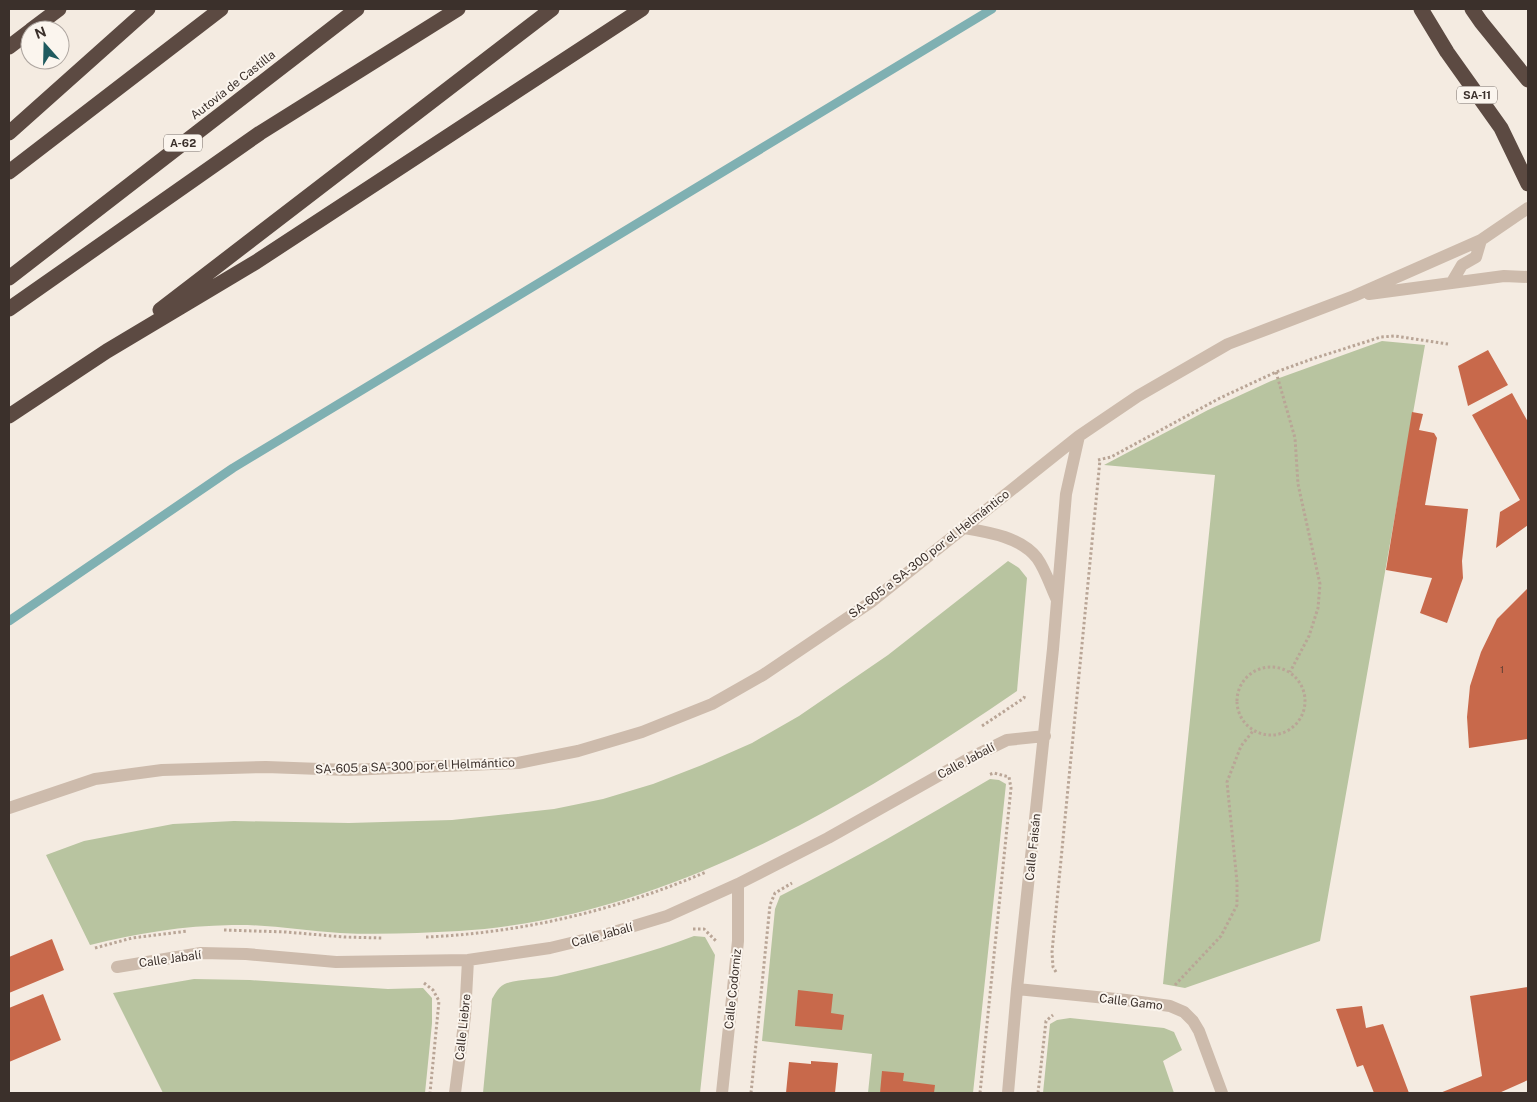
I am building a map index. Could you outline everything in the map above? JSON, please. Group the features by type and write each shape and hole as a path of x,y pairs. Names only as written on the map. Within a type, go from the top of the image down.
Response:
{"highway":[{"path":"44,20 59,9"},
{"path":"9,133 148,9"},
{"path":"9,172 221,9"},
{"name":"Autovía de Castilla","path":"9,278 357,9"},
{"path":"9,309 260,133 458,9"},
{"path":"107,351 552,9"},
{"path":"9,416 107,351 256,262 642,9"},
{"name":"SA-11","path":"1420,9 1501,128 1528,184"},
{"path":"1472,9 1528,80"},
{"path":"9,47 20,38"}],"street":[{"name":"SA-605 a SA-300 por el Helmántico","path":"9,808 95,779 152,772 266,767 348,770 518,763 578,751 642,732 712,704 763,675 871,602 1079,436 1138,396 1228,344 1354,296 1481,240 1528,208"},
{"path":"1452,282 1462,266 1476,257 1481,240"},
{"name":"SA-605 a SA-300 por el Helmántico","path":"1354,296 1504,276 1528,276"},
{"name":"Calle Faisán","path":"1008,1093 1017,989 1045,736 1066,494 1079,436"},
{"path":"964,528 987,532 1016,541 1037,558 1058,600"},
{"name":"Calle Jabalí","path":"117,967 201,953 246,954 336,962 468,960 550,948 604,935 667,916 738,884 828,838 970,758 1007,740 1045,736"},
{"name":"Calle Codorniz","path":"722,1093 738,941 738,884"},
{"name":"Calle Liebre","path":"455,1093 465,1016 468,960"},
{"name":"Calle Gamo","path":"1017,989 1170,1006 1184,1012 1200,1031 1222,1093"}],"path":[{"path":"1072,466 1111,457 1220,398 1276,372 1381,337 1395,336 1448,344"},
{"path":"1276,372 1295,438 1298,484 1320,584 1318,608 1309,636 1290,672"},
{"path":"1059,976 1053,967 1052,952 1100,460"},
{"path":"1272,666 1290,672 1302,685 1305,702 1300,719 1287,731 1270,735 1253,731 1240,718 1236,700 1241,682 1254,670 1272,666"},
{"path":"977,730 1024,698 1025,689"},
{"path":"1179,991 1171,989 1221,936 1237,905 1237,882 1227,782 1241,746 1253,731"},
{"path":"980,1093 1011,788 1009,777 994,773 987,776"},
{"path":"425,937 465,935 567,918 637,898 710,870"},
{"path":"751,1093 770,905 775,893 796,881"},
{"path":"690,929 704,930 716,939 718,948"},
{"path":"219,930 278,931 344,937 388,938"},
{"path":"95,948 132,938 194,931"},
{"path":"423,983 433,990 439,1001 430,1093"},
{"path":"1038,1093 1046,1021 1058,1012"}],"green space":[{"path":"1382,341 1425,345 1320,941 1185,988 1163,984 1215,475 1104,465 1208,410 1271,381"},
{"path":"1008,561 1019,568 1027,578 1017,691 889,774 822,813 753,849 682,879 609,904 535,922 459,931 355,934 232,925 160,931 90,945 46,855 84,841 173,824 234,821 349,823 452,820 554,809 603,799 653,784 752,743 799,716 888,655"},
{"path":"990,779 999,780 1006,784 973,1093 868,1093 872,1054 762,1041 775,909 780,896 886,839"},
{"path":"694,936 705,937 715,955 700,1093 483,1093 492,999 502,986 512,982 557,976 592,968"},
{"path":"194,979 250,980 388,989 423,988 432,998 432,1023 425,1093 163,1093 113,993"},
{"path":"1070,1018 1164,1028 1174,1032 1182,1050 1163,1061 1174,1093 1043,1093 1050,1024 1057,1020"}],"building":[{"path":"1488,350 1508,385 1468,406 1458,366"},
{"path":"1512,393 1528,422 1528,525 1496,548 1500,512 1520,500 1472,415"},
{"path":"1412,412 1423,414 1419,430 1434,433 1437,438 1425,505 1468,509 1462,561 1463,578 1447,623 1420,613 1432,578 1386,570"},
{"path":"1528,588 1528,739 1469,748 1467,717 1470,686 1481,652 1497,619"},
{"path":"52,939 64,970 9,993 9,957"},
{"path":"1528,987 1528,1080 1499,1093 1440,1093 1482,1076 1470,996"},
{"path":"798,990 833,994 831,1013 844,1015 842,1030 795,1026"},
{"path":"43,994 61,1040 9,1062 9,1008"},
{"path":"1362,1006 1366,1028 1383,1024 1409,1093 1374,1093 1363,1065 1357,1067 1336,1009"},
{"path":"811,1061 838,1063 835,1093 786,1093 789,1062 811,1064"},
{"path":"882,1071 904,1073 903,1081 935,1085 934,1093 880,1093"}],"waterway":[{"path":"9,621 233,468 992,9"}]}
